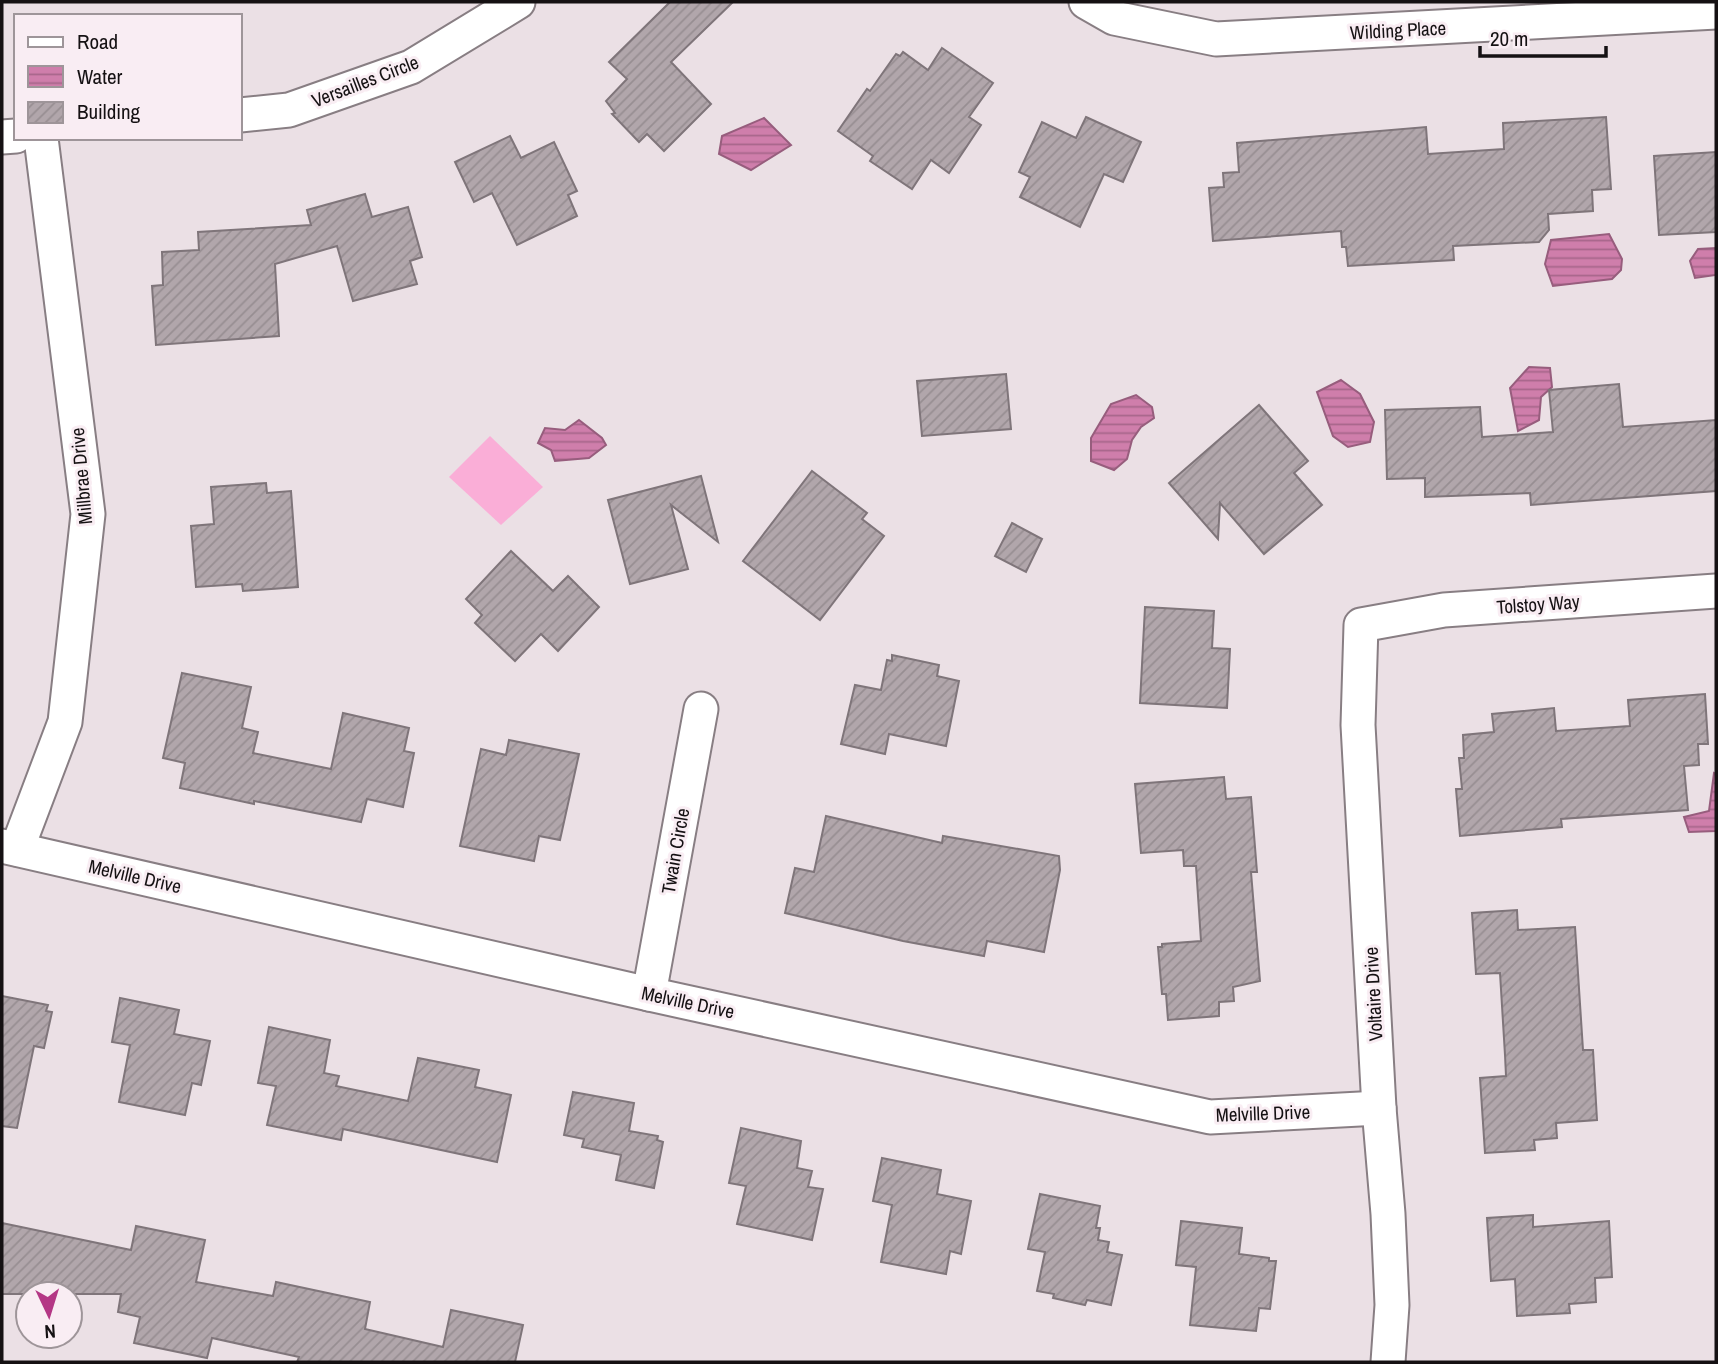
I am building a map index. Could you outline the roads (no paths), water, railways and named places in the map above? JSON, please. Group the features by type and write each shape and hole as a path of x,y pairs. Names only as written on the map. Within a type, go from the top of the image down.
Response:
{"street":[{"name":"Versailles Circle","path":"242,115 289,110 411,67 518,2"},
{"name":"Wilding Place","path":"1086,2 1114,18 1216,39 1647,9 1716,12"},
{"name":"Millbrae Drive","path":"10,848 65,722 88,514 41,140"},
{"name":"Tolstoy Way","path":"1361,625 1444,610 1716,591"},
{"name":"Voltaire Drive","path":"1361,625 1358,725 1379,1108 1388,1214 1392,1304 1388,1362"},
{"name":"Twain Circle","path":"649,994 701,709"},
{"name":"Melville Drive","path":"10,848 649,994 1210,1116 1379,1108"}],"water":[{"path":"764,118 791,145 751,170 719,154 722,136"},
{"path":"1609,234 1622,259 1621,270 1612,279 1553,286 1545,264 1551,240"},
{"path":"1716,248 1716,275 1695,278 1690,261 1698,249"},
{"path":"1529,367 1550,368 1552,387 1541,397 1539,420 1518,431 1510,388"},
{"path":"1341,380 1360,394 1374,422 1370,442 1348,447 1333,436 1317,392"},
{"path":"1136,395 1152,407 1154,418 1141,427 1132,440 1127,459 1114,470 1091,461 1091,438 1111,404"},
{"path":"579,420 602,438 606,445 589,458 555,461 551,450 538,443 545,428 565,430"},
{"path":"1714,773 1716,831 1689,832 1684,817 1709,811"}]}
